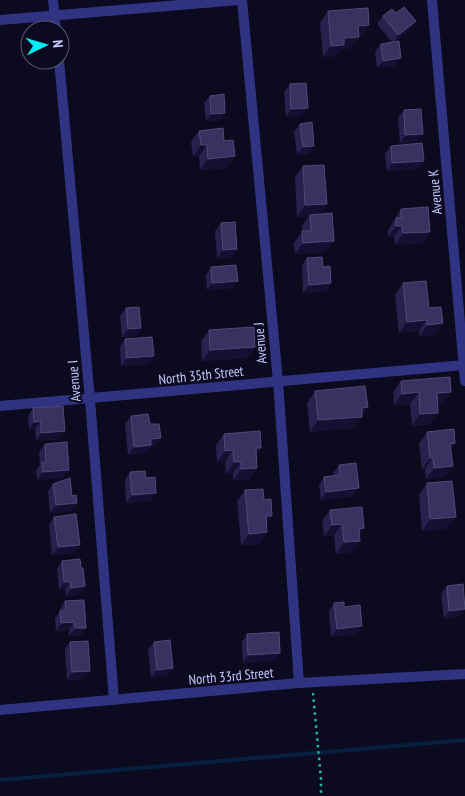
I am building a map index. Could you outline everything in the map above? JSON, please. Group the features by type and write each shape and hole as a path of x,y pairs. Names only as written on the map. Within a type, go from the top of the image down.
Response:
{"street":[{"path":"53,0 55,20"},
{"path":"0,20 241,0"},
{"name":"Avenue J","path":"241,0 278,381 299,683"},
{"name":"Avenue K","path":"432,0 465,381"},
{"name":"Avenue I","path":"60,70 90,400 114,700"},
{"name":"North 35th Street","path":"0,406 90,400 464,365"},
{"name":"North 33rd Street","path":"0,710 299,683 465,674"}],"path":[{"path":"312,682 321,796"}],"building":[{"path":"404,7 416,21 398,35 383,16 392,9 396,13"},
{"path":"368,8 369,25 358,26 359,37 344,38 344,45 331,46 328,11"},
{"path":"399,41 401,58 383,61 381,44"},
{"path":"306,83 308,108 291,109 290,84"},
{"path":"224,94 225,113 211,114 210,96"},
{"path":"421,109 423,134 405,135 404,110"},
{"path":"312,122 314,146 303,147 300,124"},
{"path":"223,128 224,141 233,140 235,156 208,159 207,145 201,145 199,131"},
{"path":"422,143 424,161 392,163 391,146"},
{"path":"324,165 327,204 305,205 303,166"},
{"path":"428,207 430,232 403,233 402,226 396,226 396,218 401,218 401,209"},
{"path":"332,213 334,241 303,243 302,231 311,231 310,215"},
{"path":"235,222 237,249 223,250 221,223"},
{"path":"322,257 323,267 330,266 331,283 309,285 307,258"},
{"path":"236,265 238,281 212,283 211,267"},
{"path":"426,281 429,308 441,307 443,323 427,325 427,320 407,322 403,283"},
{"path":"139,307 141,328 128,329 126,308"},
{"path":"254,327 255,347 210,350 209,330"},
{"path":"152,337 154,356 127,358 125,339"},
{"path":"450,377 451,392 437,393 438,413 420,414 419,392 402,394 401,381"},
{"path":"365,386 368,407 362,408 362,417 318,420 315,391"},
{"path":"63,406 65,431 41,433 41,421 34,422 33,408"},
{"path":"148,414 150,424 159,424 161,438 151,439 151,445 134,447 131,416"},
{"path":"454,429 455,443 450,444 453,466 434,468 433,458 430,458 427,432"},
{"path":"260,431 261,448 256,448 257,468 241,469 241,462 234,462 233,450 225,451 224,434"},
{"path":"67,442 69,470 43,472 42,463 46,462 45,444"},
{"path":"356,463 359,488 326,492 324,477 340,475 339,465"},
{"path":"145,471 146,478 155,477 156,493 132,495 130,472"},
{"path":"70,478 72,496 76,495 77,503 56,505 53,484"},
{"path":"452,481 456,517 430,519 427,483"},
{"path":"263,489 264,500 271,499 272,516 266,516 267,532 249,534 245,490"},
{"path":"362,507 364,528 359,529 360,541 344,542 342,524 332,525 330,510"},
{"path":"76,514 80,545 58,547 54,517"},
{"path":"80,559 85,586 71,588 71,582 64,582 62,561"},
{"path":"463,584 465,609 449,611 447,586"},
{"path":"84,600 86,628 75,628 74,622 61,623 60,611 66,611 65,601"},
{"path":"344,602 344,607 360,605 362,626 337,629 334,603"},
{"path":"279,632 280,653 248,655 247,634"},
{"path":"170,640 173,668 157,670 154,642"},
{"path":"88,641 90,671 72,672 70,642"}],"waterway":[{"path":"0,780 465,740"}]}
